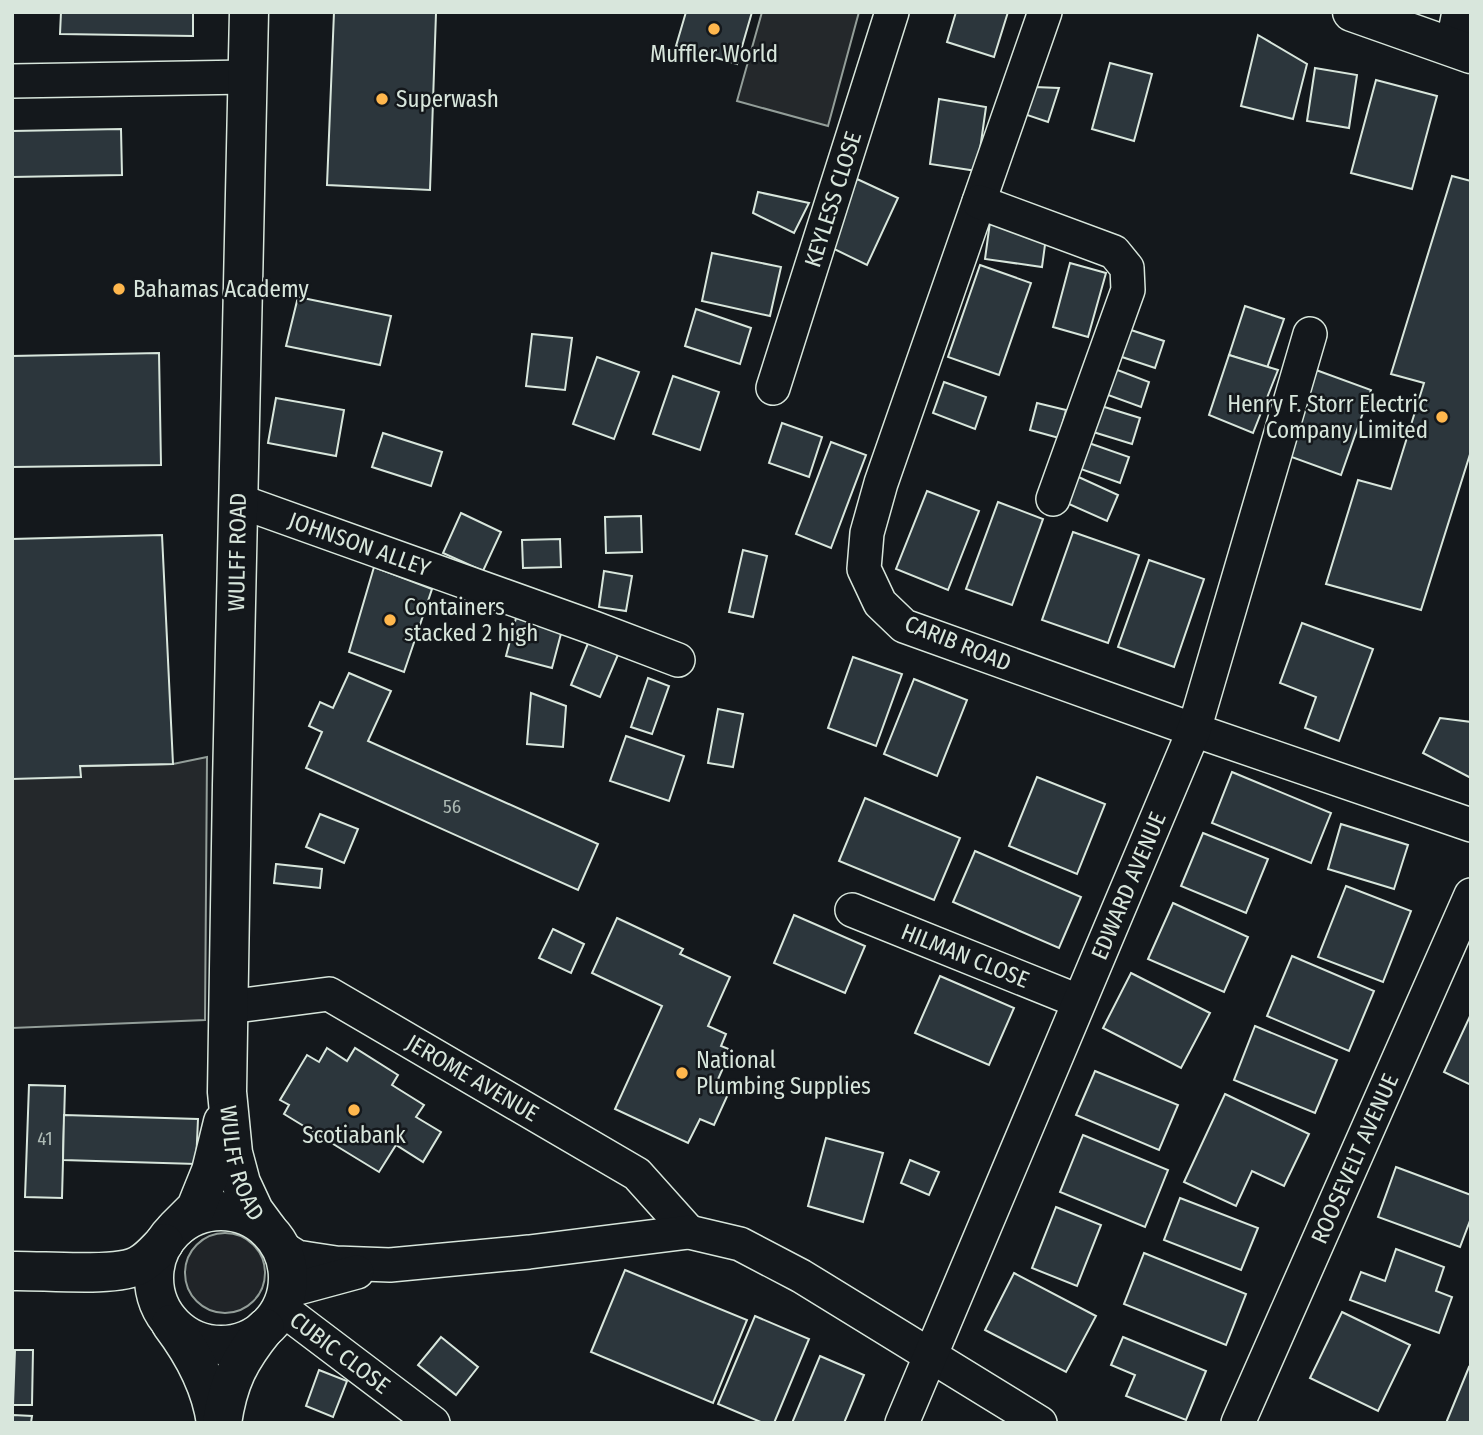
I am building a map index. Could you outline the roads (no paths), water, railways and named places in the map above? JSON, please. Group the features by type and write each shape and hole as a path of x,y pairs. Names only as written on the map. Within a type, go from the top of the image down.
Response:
{"main road":[{"name":"WULFF ROAD","path":"249,12 227,1092 233,1153 241,1183 254,1211 275,1238"},
{"path":"1352,12 1461,38"},
{"name":"WULFF ROAD","path":"167,1239 195,1208 206,1183 222,1132 227,1092"},
{"path":"12,1271 131,1269 149,1259 187,1220 207,1212 229,1210 250,1217 275,1238 288,1278 277,1310 236,1370 227,1393 222,1423"},
{"path":"167,1239 155,1270 157,1298 200,1370 216,1423"},
{"path":"12,1293 103,1293 149,1301 185,1335 204,1343 226,1345 247,1340 277,1310"}],"street":[{"name":"KEYLESS CLOSE","path":"773,388 892,12"},
{"name":"CARIB ROAD","path":"1045,12 881,483 867,533 864,569 880,603 904,626 1471,825"},
{"path":"12,81 247,78"},
{"path":"979,202 1114,252 1127,268 1128,290 1053,499"},
{"name":"EDWARD AVENUE","path":"902,1423 1194,730 1310,334"},
{"name":"JOHNSON ALLEY","path":"239,501 678,660"},
{"name":"ROOSEVELT AVENUE","path":"1238,1423 1471,895"},
{"name":"HILMAN CLOSE","path":"852,910 1078,1001"},
{"name":"JEROME AVENUE","path":"228,1007 329,994 637,1174 689,1232"},
{"path":"275,1238 297,1256 309,1259 390,1265 529,1252 689,1232 740,1244 801,1276 1040,1423"},
{"path":"277,1310 298,1288 390,1265"},
{"name":"CUBIC CLOSE","path":"277,1310 433,1423"}],"place":[{"name":"Muffler World","path":"714,29"},
{"name":"Superwash","path":"382,99"},
{"name":"Bahamas Academy","path":"119,289"},
{"name":"Henry F. Storr Electric Company Limited","path":"1442,417"},
{"name":"Containers stacked 2 high","path":"390,620"},
{"name":"National Plumbing Supplies","path":"682,1073"},
{"name":"Scotiabank","path":"354,1110"}]}
